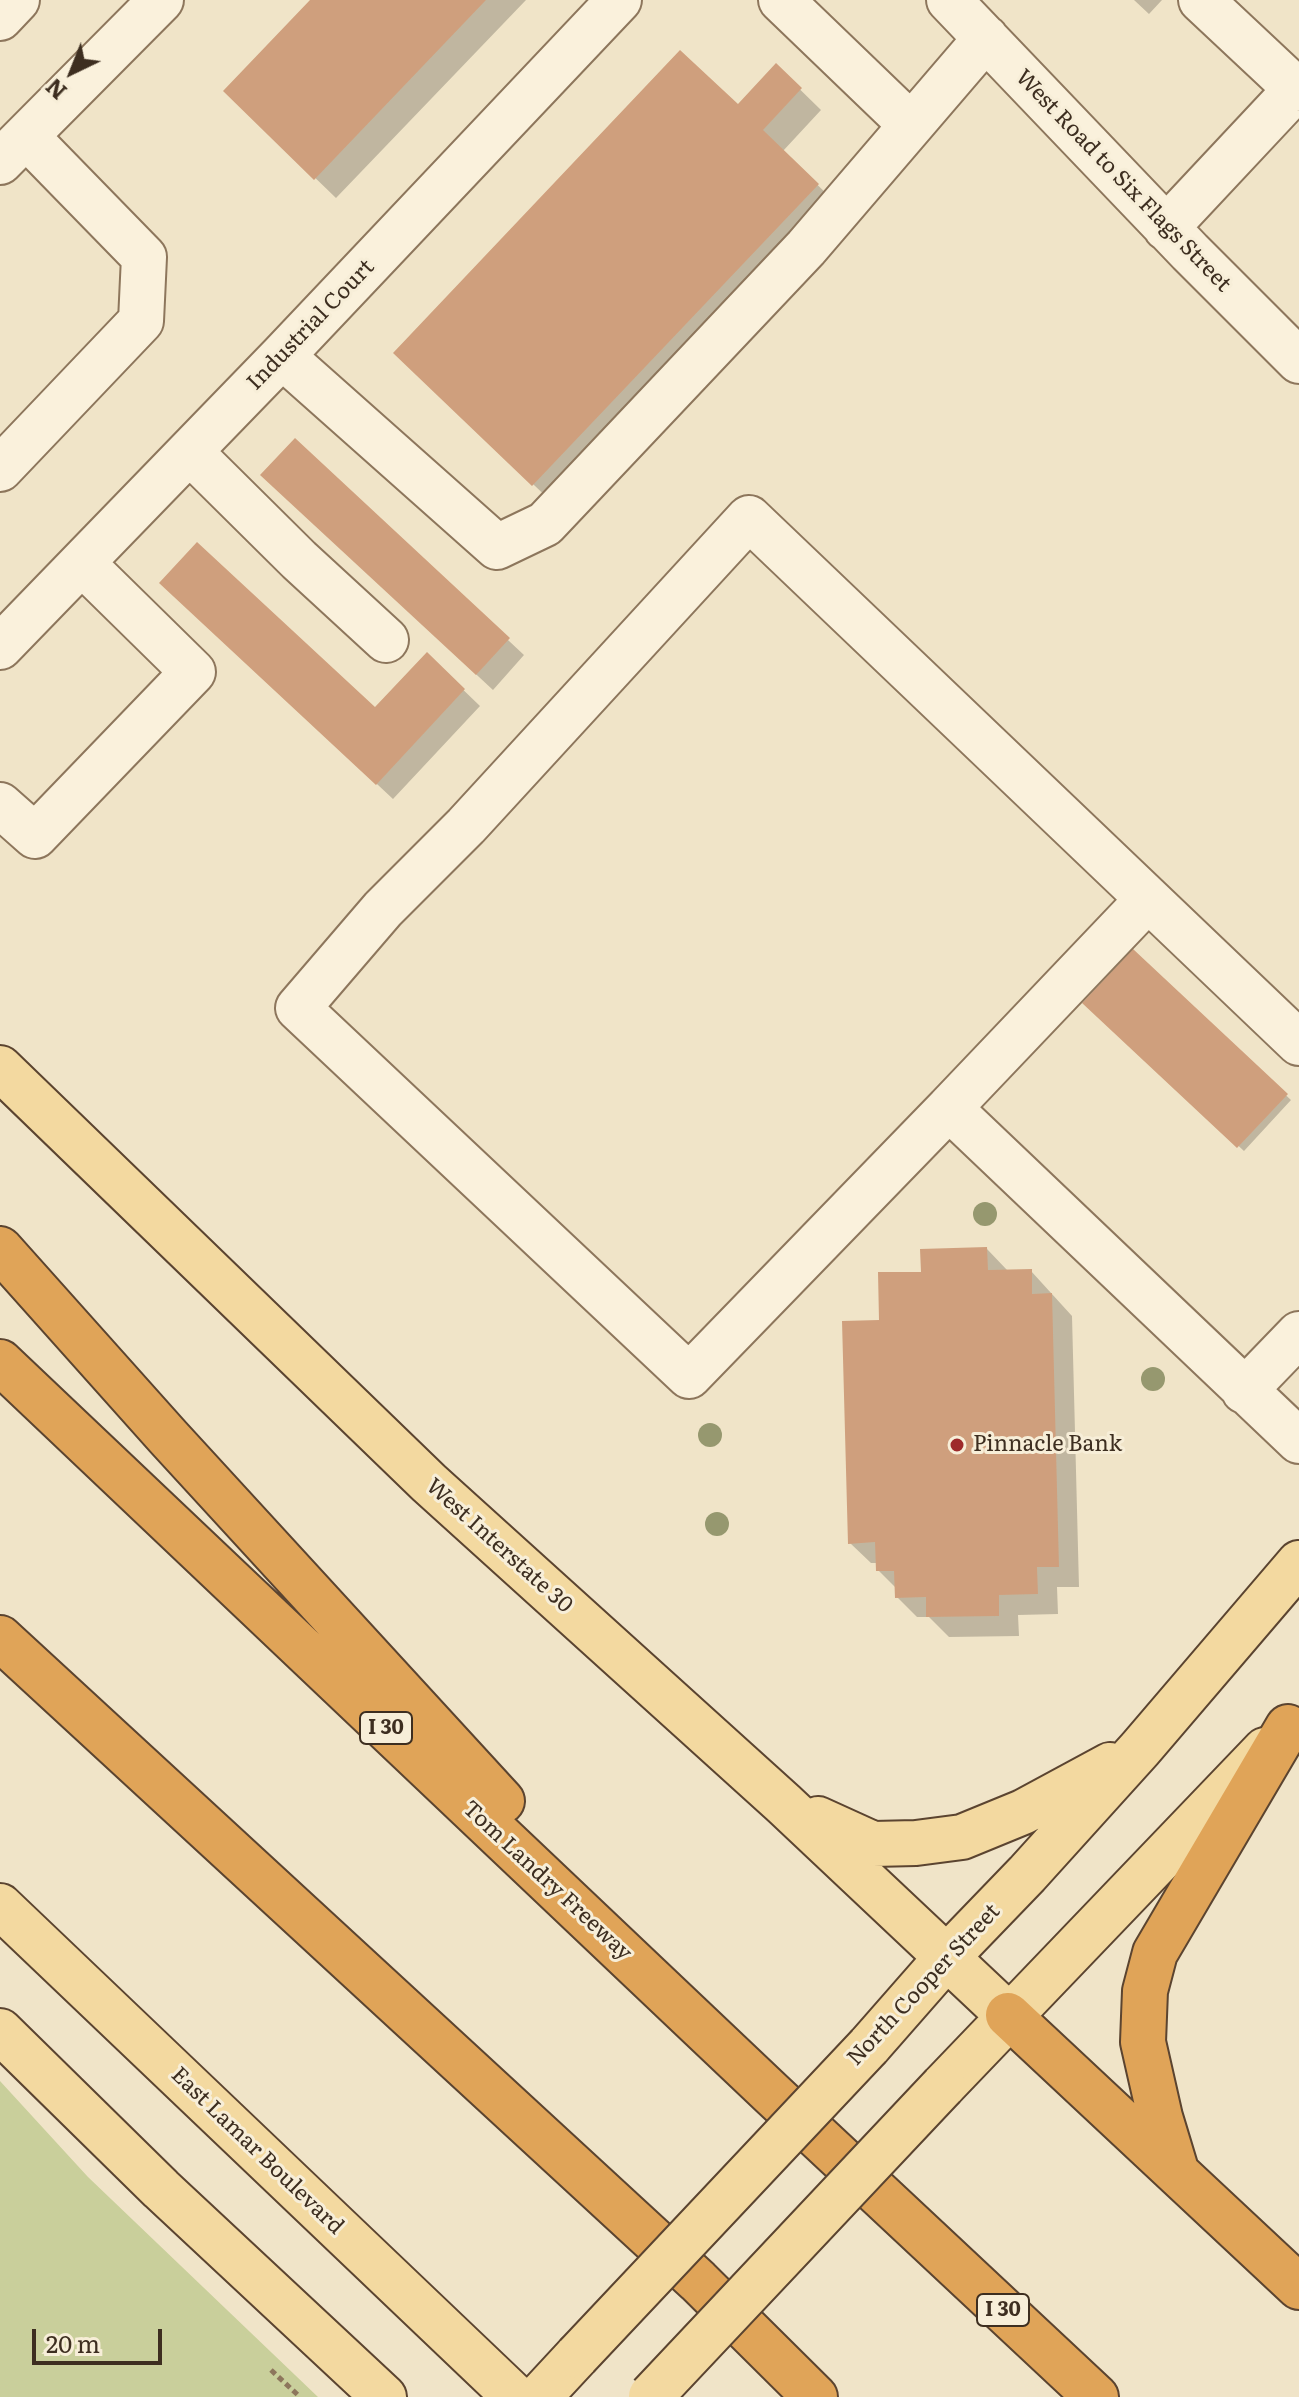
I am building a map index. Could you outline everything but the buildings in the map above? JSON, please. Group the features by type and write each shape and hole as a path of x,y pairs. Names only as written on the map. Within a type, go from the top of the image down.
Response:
{"highway":[{"path":"0,1249 220,1494 772,2094"},
{"name":"Tom Landry Freeway","path":"0,1362 1096,2397"},
{"path":"0,1638 698,2281 815,2397"},
{"path":"1176,2170 1143,2042 1145,1991 1151,1965 1170,1926 1294,1720"},
{"path":"1008,2015 1299,2287"}],"main road":[{"name":"West Interstate 30","path":"0,1068 429,1483 784,1804 1008,2015"},
{"name":"North Cooper Street","path":"539,2397 869,2046 1140,1749 1299,1563"},
{"path":"651,2396 1008,2015 1294,1720"},
{"path":"784,1804 873,1844 962,1837 1023,1812 1140,1749"},
{"name":"East Lamar Boulevard","path":"0,1906 515,2397"},
{"path":"0,2031 161,2189 384,2397"}],"street":[{"path":"0,18 17,0"},
{"path":"0,469 141,321 144,257 13,149 161,0"},
{"name":"Industrial Court","path":"0,647 282,356 619,0"},
{"path":"781,0 911,125"},
{"name":"West Road to Six Flags Street","path":"949,0 1166,228 1299,361"},
{"path":"1166,228 1298,88 1201,0"},
{"path":"282,356 497,547 545,524 806,248 986,38"},
{"path":"190,452 299,560 386,640"},
{"path":"1148,899 689,1376 298,1008 383,909 466,826 749,518 1299,1043"},
{"path":"0,805 35,836 193,672 82,563"},
{"path":"949,1108 1299,1441"},
{"path":"1244,1391 1299,1334"}],"path":[{"path":"271,2370 300,2397"}],"green space":[{"path":"0,2081 88,2177 318,2397 0,2397"}],"place":[{"name":"Pinnacle Bank","path":"957,1445"}]}
